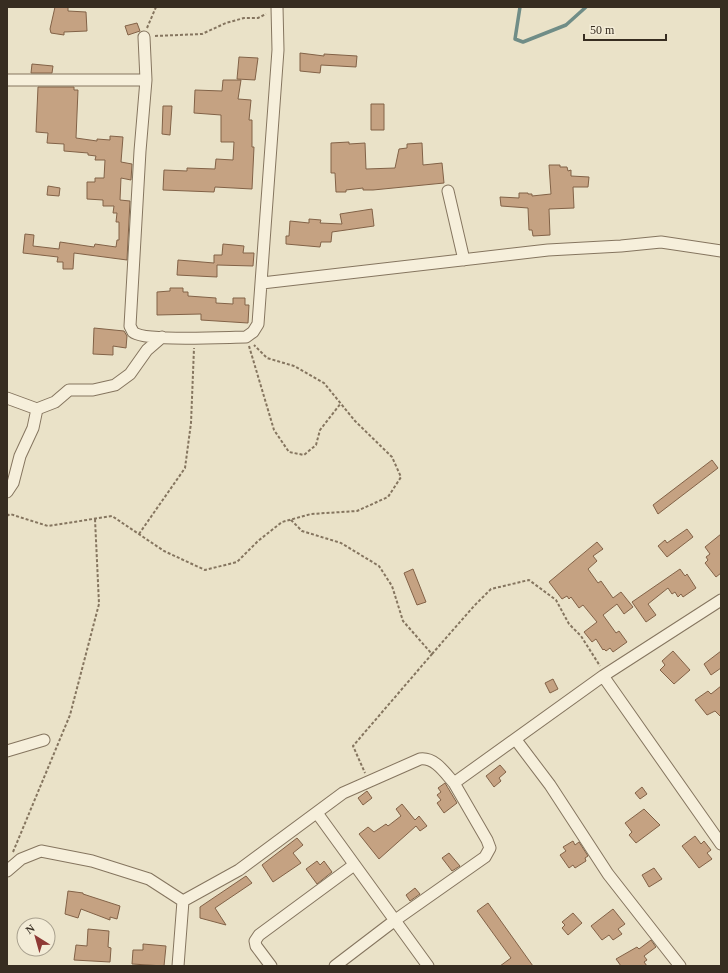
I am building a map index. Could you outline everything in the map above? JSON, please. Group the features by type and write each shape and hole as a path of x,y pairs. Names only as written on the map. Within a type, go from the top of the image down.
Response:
{"street":[{"path":"144,37 146,80 140,151 130,326 133,332 137,334 162,338 246,337 253,332 258,324 262,283 278,50 275,9"},
{"path":"7,80 146,80"},
{"path":"448,191 464,260"},
{"path":"262,283 548,250 661,242 721,251"},
{"path":"7,398 37,409 55,402 69,390 93,390 115,386 130,374 147,350 162,338"},
{"path":"7,492 13,483 20,456 33,428 37,409"},
{"path":"454,783 516,740 602,676 721,600"},
{"path":"602,676 721,844"},
{"path":"7,751 44,740"},
{"path":"516,740 550,785 608,874 680,966"},
{"path":"183,900 239,870 343,793 420,759 427,758 433,761 454,783 487,840 490,848 485,857 394,920 335,966"},
{"path":"317,813 428,966"},
{"path":"7,871 21,859 41,851 92,861 149,879 183,900"},
{"path":"271,966 256,946 255,941 259,935 354,865"},
{"path":"178,966 183,900"}],"path":[{"path":"156,7 144,37 202,34 226,23 244,18 258,18 275,9"},
{"path":"246,337 274,430 289,452 304,455 316,445 320,430 341,403"},
{"path":"7,516 10,514 48,526 112,516 164,551 205,570 237,562 282,522 311,514 357,511 388,497 402,477 392,457 355,421 324,383 294,366 267,358 246,337"},
{"path":"139,534 185,468 191,423 195,338"},
{"path":"10,858 70,715 99,604 95,519"},
{"path":"291,520 302,532 341,543 379,566 392,586 403,621 432,654"},
{"path":"368,781 353,746 474,606 491,589 529,580 556,600 569,624 581,636 590,652 600,665 602,676"}],"building":[{"path":"55,7 68,7 68,11 86,12 87,31 64,32 64,35 51,33 50,29"},
{"path":"137,23 140,31 128,35 125,26"},
{"path":"300,53 324,56 324,54 357,56 356,67 321,65 320,73 300,71"},
{"path":"239,57 258,58 255,80 237,79"},
{"path":"32,64 53,66 52,73 31,73"},
{"path":"223,80 241,80 238,99 251,100 249,120 252,120 252,147 254,147 252,189 215,187 214,192 163,190 164,170 187,171 187,168 215,169 216,159 233,160 234,142 221,142 221,115 194,113 195,90 222,91"},
{"path":"38,87 74,87 74,90 78,90 76,138 97,141 97,139 110,140 110,136 123,137 121,162 132,164 131,180 121,178 120,200 130,201 127,260 74,253 73,269 63,269 63,262 57,262 58,257 23,253 25,234 34,235 33,246 59,249 60,242 94,247 95,244 116,247 117,240 119,240 119,222 116,222 117,213 113,213 114,206 103,206 103,200 87,199 87,182 95,182 95,178 104,178 105,160 95,160 96,156 88,155 88,153 64,151 64,144 47,143 48,133 36,132"},
{"path":"371,104 384,104 384,130 371,130"},
{"path":"163,106 172,106 170,135 162,134"},
{"path":"349,142 349,144 365,143 366,169 395,168 399,149 407,148 407,144 422,143 423,165 442,163 444,183 373,190 363,190 363,188 346,190 346,192 336,192 335,173 331,173 331,143"},
{"path":"549,165 560,165 560,167 567,167 568,171 571,170 571,176 589,177 588,187 573,187 574,208 549,209 550,235 533,236 532,230 529,230 528,208 501,206 500,197 519,198 519,193 528,193 532,194 532,196 551,194"},
{"path":"48,186 60,188 59,196 47,195"},
{"path":"372,209 374,226 332,232 331,242 321,242 320,247 286,244 286,236 289,236 290,221 309,223 309,219 321,220 320,223 342,224 340,214"},
{"path":"223,244 244,246 243,253 254,253 253,266 217,265 217,277 177,275 178,260 214,263 214,255 222,255"},
{"path":"170,288 183,288 183,292 188,292 188,296 216,298 216,303 233,304 233,298 245,298 245,305 249,305 248,323 201,320 201,314 157,315 157,292 170,291"},
{"path":"94,328 124,331 127,336 126,348 113,346 113,355 93,354"},
{"path":"712,460 718,468 658,514 653,505"},
{"path":"687,529 693,537 667,557 658,546 665,540 667,543"},
{"path":"721,534 721,573 716,577 705,563 708,560 706,557 710,554 705,547"},
{"path":"597,542 603,549 593,556 597,561 588,569 598,583 601,581 613,598 621,592 633,607 624,614 617,604 603,615 616,633 619,631 627,642 613,652 610,648 606,651 604,649 603,650 596,639 592,642 584,632 597,622 583,605 579,608 571,597 569,599 567,596 562,599 549,582"},
{"path":"413,569 426,602 417,605 404,573"},
{"path":"680,569 685,576 687,574 696,588 683,597 681,594 678,597 675,592 672,594 668,588 648,604 656,615 646,622 632,602"},
{"path":"673,651 690,670 674,684 660,670 665,665 662,661"},
{"path":"721,651 721,668 711,675 704,664"},
{"path":"553,679 558,689 550,693 545,683"},
{"path":"721,686 721,717 715,711 707,715 695,700 708,691 711,694"},
{"path":"500,765 506,772 499,778 501,781 494,787 486,776"},
{"path":"445,783 457,803 444,813 437,803 441,800 437,795 441,792 438,788"},
{"path":"642,787 647,794 640,799 635,793"},
{"path":"367,791 372,798 363,805 358,798"},
{"path":"402,804 415,820 419,816 427,826 420,831 416,826 379,859 359,834 368,827 374,832 386,824 388,826 401,816 396,809"},
{"path":"644,809 660,825 636,843 629,835 632,832 625,823"},
{"path":"695,836 701,844 704,841 711,850 707,853 712,859 699,868 682,846"},
{"path":"297,838 303,845 293,853 301,863 273,882 262,865"},
{"path":"573,841 575,845 579,842 588,856 585,858 586,861 575,868 573,865 569,868 560,855 566,851 563,847"},
{"path":"449,853 460,866 452,871 442,858"},
{"path":"317,861 320,865 324,861 332,872 317,884 306,869"},
{"path":"654,868 662,879 649,887 642,875"},
{"path":"246,876 252,883 215,908 226,925 200,918 200,907"},
{"path":"415,888 420,894 410,901 406,895"},
{"path":"68,891 83,893 120,906 117,919 110,917 110,920 81,909 78,918 65,914"},
{"path":"488,903 533,966 500,966 511,958 477,911"},
{"path":"613,909 625,924 618,929 622,934 613,940 609,935 602,940 591,926"},
{"path":"573,913 582,923 568,935 562,928 565,925 562,922"},
{"path":"88,929 109,931 108,947 111,948 110,962 74,960 76,945 87,946"},
{"path":"651,940 656,947 644,956 647,960 644,962 647,966 621,966 616,959 637,947 639,949"},
{"path":"143,944 166,946 164,966 132,964 133,950 143,950"}],"waterway":[{"path":"520,7 515,39 523,42 566,25 586,7"}]}
